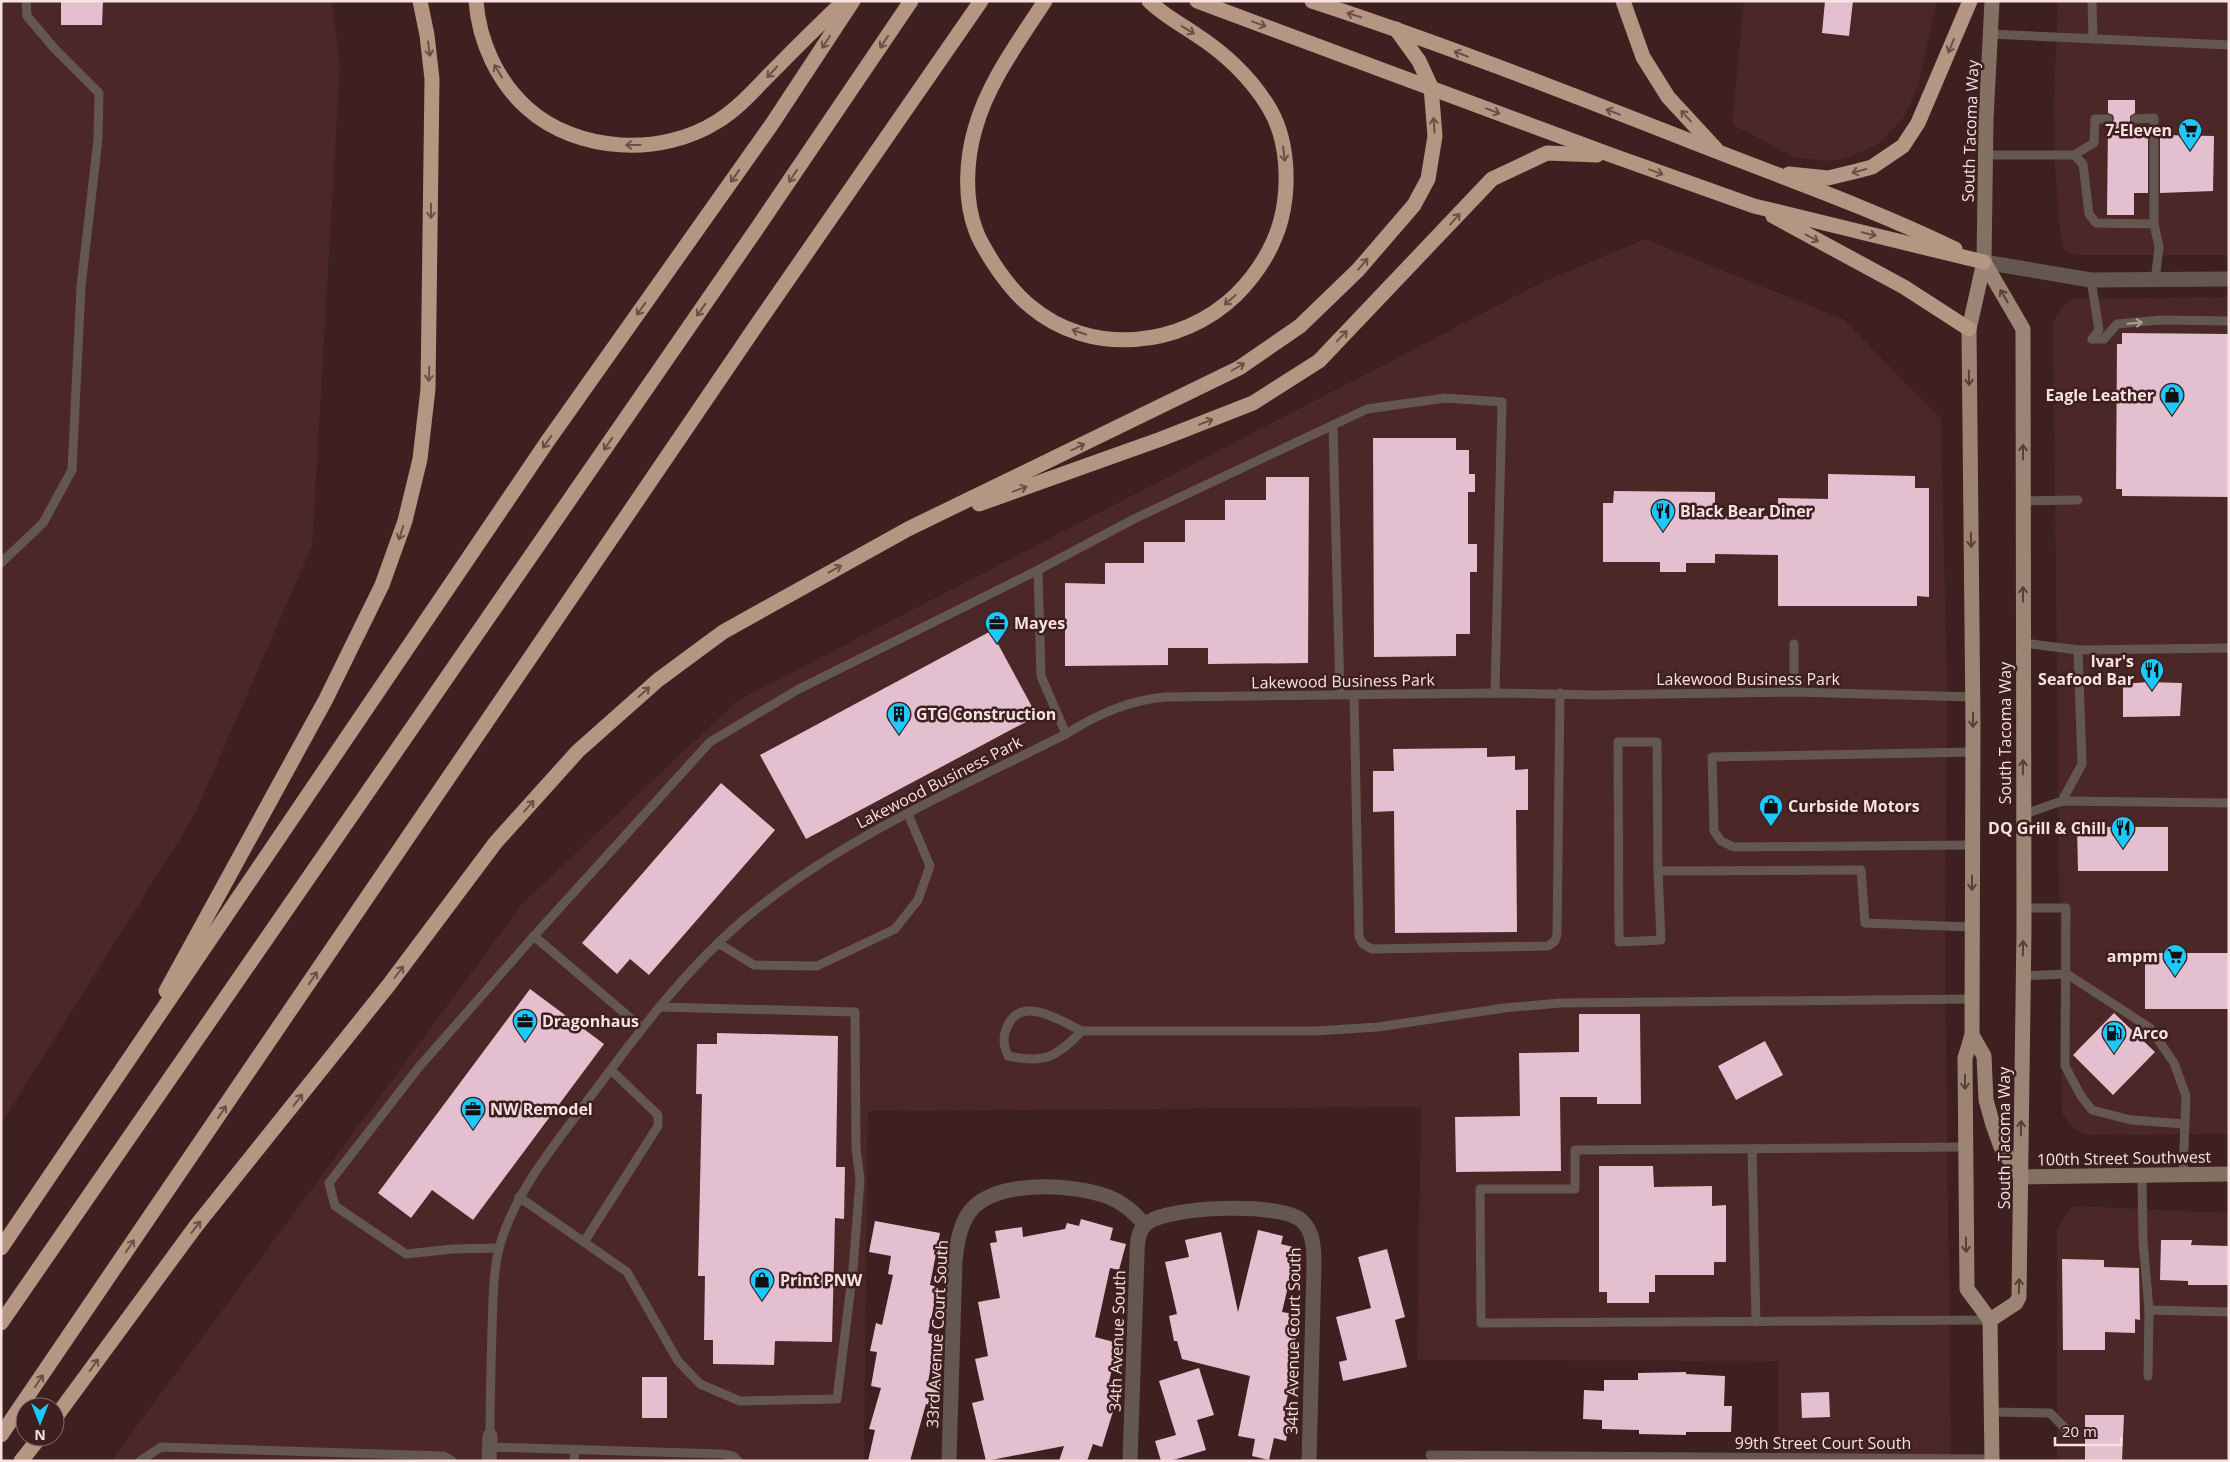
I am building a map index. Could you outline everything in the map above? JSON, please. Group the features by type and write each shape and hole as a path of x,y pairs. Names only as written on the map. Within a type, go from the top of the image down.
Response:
{"highway":[{"path":"122,1072 302,745 366,618 394,554 413,493 424,436 430,342 432,79 427,35 420,1"},
{"path":"476,1 480,29 492,61 512,92 529,110 555,127 583,138 611,144 636,145 680,138 708,127 727,116 844,1"},
{"path":"1,1248 122,1072 541,450 772,124 853,1"},
{"path":"1,1323 758,227 911,1"},
{"path":"1,1436 758,323 981,1"},
{"path":"1045,1 994,84 982,108 975,129 968,172 972,217 978,236 995,266 1010,286 1031,307 1066,328 1091,336 1118,341 1144,340 1190,327 1212,315 1246,285 1262,264 1278,229 1284,210 1286,176 1283,147 1280,132 1268,106 1249,81 1214,48 1160,12 1149,1"},
{"path":"1197,1 1610,155 1754,206 1984,262"},
{"path":"1312,1 1396,29 1898,221 1984,262"},
{"path":"1623,1 1643,57 1668,97 1718,152"},
{"path":"1770,172 1828,178 1872,167 1903,146 1918,123 1970,1"},
{"path":"65,1404 196,1226 388,986 496,842 578,751 658,680 724,632 908,529 1239,368 1300,326 1358,270 1414,205 1428,179 1435,136 1431,87 1419,61 1396,29"},
{"path":"908,529 1161,439 1253,403 1319,360 1492,178 1547,153 1610,155"},
{"path":"1754,206 1904,286 1969,329"},
{"path":"21,1461 32,1447"}],"main road":[{"name":"South Tacoma Way","path":"1984,262 2023,330 2023,976 2019,1297 2016,1303 1990,1320 1967,1289 1965,1058 1972,1035 1973,696 1969,329 1984,262 1992,1"},
{"path":"1972,1035 1984,1056 1986,1100 1993,1125 2002,1146 2021,1177"},
{"name":"100th Street Southwest","path":"2021,1177 2229,1174"},
{"path":"1990,1320 1992,1460"}],"street":[{"path":"1984,262 2091,280 2155,281 2229,278"},
{"name":"33rd Avenue Court South","path":"949,1461 955,1260 957,1242 970,1211 988,1196 999,1192 1026,1188 1058,1188 1110,1197 1131,1209 1145,1225"},
{"name":"34th Avenue Court South","path":"1145,1225 1156,1218 1172,1214 1253,1208 1288,1214 1305,1225 1312,1239 1314,1254 1309,1461"},
{"name":"34th Avenue South","path":"1130,1461 1137,1250 1140,1233 1145,1225"}],"lane":[{"path":"1,563 43,523 72,470 81,286 98,138 99,93 54,48 27,16 26,1"},
{"path":"2092,3 2093,39"},
{"path":"1990,34 2229,45"},
{"path":"2135,119 2154,118 2154,224 2159,247 2155,281"},
{"path":"1986,155 2074,155 2094,143 2095,119 2108,119"},
{"path":"2074,155 2084,164 2089,214 2096,223 2154,224"},
{"path":"2091,280 2099,330 2092,340 2104,339 2117,324 2160,320 2229,321"},
{"path":"499,1248 454,1249 406,1254 335,1206 329,1183 419,1067 534,936 710,742 797,690 1038,570 1134,519 1367,409 1445,398 1502,402 1495,693"},
{"path":"1334,425 1340,695"},
{"path":"2022,501 2078,500"},
{"path":"1038,570 1041,676 1066,734"},
{"path":"2023,642 2078,650 2229,648"},
{"path":"1794,644 1794,692"},
{"path":"2062,801 2082,764 2078,650"},
{"name":"Lakewood Business Park","path":"489,1448 493,1302 499,1248 519,1197 537,1169 642,1028 718,943 767,902 819,864 908,814 1107,712 1146,699 1340,695 1560,693 1596,695 1794,692 1973,696"},
{"path":"1354,695 1359,937 1363,944 1372,949 1548,946 1555,941 1557,934 1560,693"},
{"path":"1618,742 1657,742 1658,871 1661,940 1619,942 1618,742"},
{"path":"1972,845 1734,847 1721,841 1714,830 1712,757 1973,752"},
{"path":"2022,815 2062,801 2229,803"},
{"path":"718,943 754,965 817,966 895,929 918,900 930,866 908,814"},
{"path":"1658,871 1742,869 1861,870 1865,923 1972,928"},
{"path":"2023,908 2066,908 2065,1066 2092,1110 2132,1120 2185,1124"},
{"path":"534,936 642,1028"},
{"path":"2023,976 2067,974 2150,1028 2174,1063 2186,1096 2183,1174"},
{"path":"1082,1031 1068,1045 1047,1058 1028,1060 1008,1056 1003,1045 1004,1032 1012,1018 1024,1012 1056,1017 1082,1031 1316,1031 1378,1027 1504,1008 1560,1003 1972,999"},
{"path":"519,1197 627,1272 678,1361 700,1384 740,1401 837,1398 853,1269 860,1180 856,1148 856,1012 660,1007"},
{"path":"584,1242 658,1126 658,1116 611,1070"},
{"path":"1965,1147 1575,1150 1575,1189 1480,1189 1481,1323 1990,1320"},
{"path":"1752,1149 1756,1322"},
{"path":"2142,1175 2143,1241 2149,1310 2148,1376"},
{"path":"2149,1310 2229,1312"},
{"path":"1991,1412 2050,1413 2069,1432"},
{"path":"140,1461 161,1447 444,1456 452,1461"},
{"path":"489,1448 722,1454 733,1456 738,1461"},
{"path":"574,1461 575,1449"},
{"name":"99th Street Court South","path":"1430,1455 1493,1458 1992,1460"}],"shaded area":[{"path":"1,1 332,1 340,65 312,546 194,816 1,1124"},
{"path":"1744,1 1937,1 1918,86 1905,116 1883,140 1869,149 1839,160 1824,161 1793,157 1732,124"},
{"path":"2058,1 2229,1 2229,255 2077,255 2063,247 2055,166 2054,100"},
{"path":"1645,239 1843,319 1941,419 1947,685 1945,960 1951,1461 1778,1461 1778,1361 1417,1360 1421,1107 868,1111 864,1461 111,1461 523,903 737,701 1543,282"},
{"path":"2229,297 2229,1134 2088,1135 2073,1129 2062,1113 2053,322 2061,308 2073,299"},
{"path":"2072,1206 2229,1213 2229,1461 2057,1461 2057,1230"}],"building":[{"path":"61,1 103,1 102,25 61,25"},
{"path":"1825,1 1853,1 1849,36 1822,33"},
{"path":"2108,100 2135,100 2135,113 2130,116 2130,122 2135,125 2135,134 2148,135 2148,193 2134,193 2134,215 2107,215 2108,125 2112,124 2114,119 2113,115 2108,113"},
{"name":"7-Eleven","path":"2160,135 2214,136 2213,191 2160,193"},
{"name":"Eagle Leather","path":"2122,333 2229,334 2229,497 2122,496 2122,489 2116,489 2117,344 2122,344"},
{"path":"1373,438 1456,438 1456,450 1469,450 1469,474 1475,474 1475,492 1468,492 1468,544 1477,544 1477,572 1470,572 1470,634 1456,634 1456,656 1374,657"},
{"path":"1828,474 1915,476 1915,488 1929,488 1929,597 1917,596 1917,606 1778,606 1778,555 1715,554 1715,563 1686,563 1686,572 1660,572 1660,562 1603,562 1603,503 1613,503 1614,491 1715,492 1715,516 1778,516 1778,498 1828,499"},
{"path":"1266,477 1309,477 1308,663 1208,664 1208,648 1168,648 1168,665 1065,666 1065,583 1105,584 1105,563 1144,563 1144,542 1185,542 1185,520 1225,520 1225,500 1266,500"},
{"name":"GTG Construction","path":"991,631 1037,716 806,839 760,755"},
{"name":"Ivar's Seafood Bar","path":"2148,682 2182,683 2180,716 2123,717 2123,684"},
{"path":"1487,748 1487,757 1515,756 1515,770 1528,769 1528,810 1516,810 1517,932 1395,933 1394,811 1373,812 1373,771 1394,771 1393,749"},
{"path":"721,783 775,830 649,975 630,959 617,974 582,943"},
{"name":"DQ Grill & Chill","path":"2077,827 2168,827 2168,871 2078,871"},
{"name":"ampm","path":"2145,953 2229,953 2229,1009 2145,1009"},
{"path":"530,989 604,1044 473,1220 432,1190 411,1218 378,1193"},
{"name":"Arco","path":"2114,1013 2155,1052 2113,1095 2073,1055"},
{"path":"1579,1014 1640,1014 1641,1104 1597,1104 1597,1097 1560,1097 1561,1171 1456,1172 1455,1117 1520,1116 1519,1053 1579,1052"},
{"path":"717,1033 838,1036 836,1167 845,1167 844,1219 835,1218 832,1342 775,1341 774,1365 713,1364 713,1340 704,1340 705,1276 698,1276 702,1094 696,1094 697,1044 717,1044"},
{"path":"1765,1041 1783,1075 1736,1100 1718,1066"},
{"path":"1599,1166 1653,1166 1654,1187 1712,1186 1712,1206 1726,1205 1726,1262 1714,1262 1714,1275 1655,1275 1655,1292 1649,1292 1649,1303 1607,1303 1607,1292 1599,1292"},
{"path":"1081,1219 1113,1228 1110,1240 1126,1244 1119,1270 1110,1268 1095,1337 1118,1343 1108,1386 1120,1389 1102,1447 1093,1444 1087,1461 1059,1461 1064,1446 986,1461 972,1403 984,1400 975,1359 988,1356 978,1302 1000,1298 990,1243 997,1242 995,1231 1022,1227 1023,1237 1065,1229 1067,1223 1079,1226"},
{"path":"875,1221 940,1233 930,1285 938,1287 928,1333 937,1335 928,1382 941,1384 937,1406 926,1404 910,1461 868,1461 875,1430 869,1429 881,1388 871,1386 877,1352 870,1351 876,1323 882,1325 893,1275 888,1274 891,1256 869,1252"},
{"path":"1258,1230 1283,1236 1281,1244 1297,1248 1282,1312 1300,1315 1292,1357 1297,1358 1284,1411 1291,1413 1286,1441 1274,1438 1269,1460 1252,1456 1255,1439 1238,1436 1250,1376 1182,1359 1177,1341 1174,1341 1169,1316 1177,1314 1165,1262 1189,1257 1185,1240 1221,1232 1238,1312"},
{"path":"2161,1240 2192,1240 2191,1245 2229,1246 2229,1285 2188,1285 2188,1281 2160,1280"},
{"path":"1387,1249 1405,1317 1395,1320 1407,1367 1343,1381 1339,1362 1347,1360 1336,1317 1371,1308 1358,1257"},
{"path":"2062,1259 2104,1260 2104,1267 2139,1268 2140,1320 2135,1319 2135,1333 2105,1332 2105,1350 2063,1350"},
{"path":"1199,1368 1214,1415 1197,1420 1206,1450 1170,1461 1161,1461 1155,1441 1176,1435 1159,1381"},
{"path":"1686,1372 1686,1374 1725,1376 1724,1406 1732,1406 1731,1432 1686,1432 1686,1435 1639,1434 1639,1430 1602,1429 1602,1420 1583,1419 1584,1390 1604,1391 1604,1380 1638,1380 1638,1373"},
{"path":"642,1377 667,1377 667,1418 642,1418"},
{"path":"1829,1392 1830,1417 1802,1418 1801,1393"},
{"path":"2085,1415 2124,1415 2122,1461 2085,1461"}],"place":[{"name":"7-Eleven","path":"2190,151"},
{"name":"Eagle Leather","path":"2172,416"},
{"name":"Black Bear Diner","path":"1663,532"},
{"name":"Mayes","path":"997,644"},
{"name":"Ivar's Seafood Bar","path":"2152,691"},
{"name":"GTG Construction","path":"899,735"},
{"name":"Curbside Motors","path":"1771,827"},
{"name":"DQ Grill & Chill","path":"2123,849"},
{"name":"ampm","path":"2175,977"},
{"name":"Dragonhaus","path":"525,1042"},
{"name":"Arco","path":"2114,1054"},
{"name":"NW Remodel","path":"473,1130"},
{"name":"Print PNW","path":"762,1301"}]}
